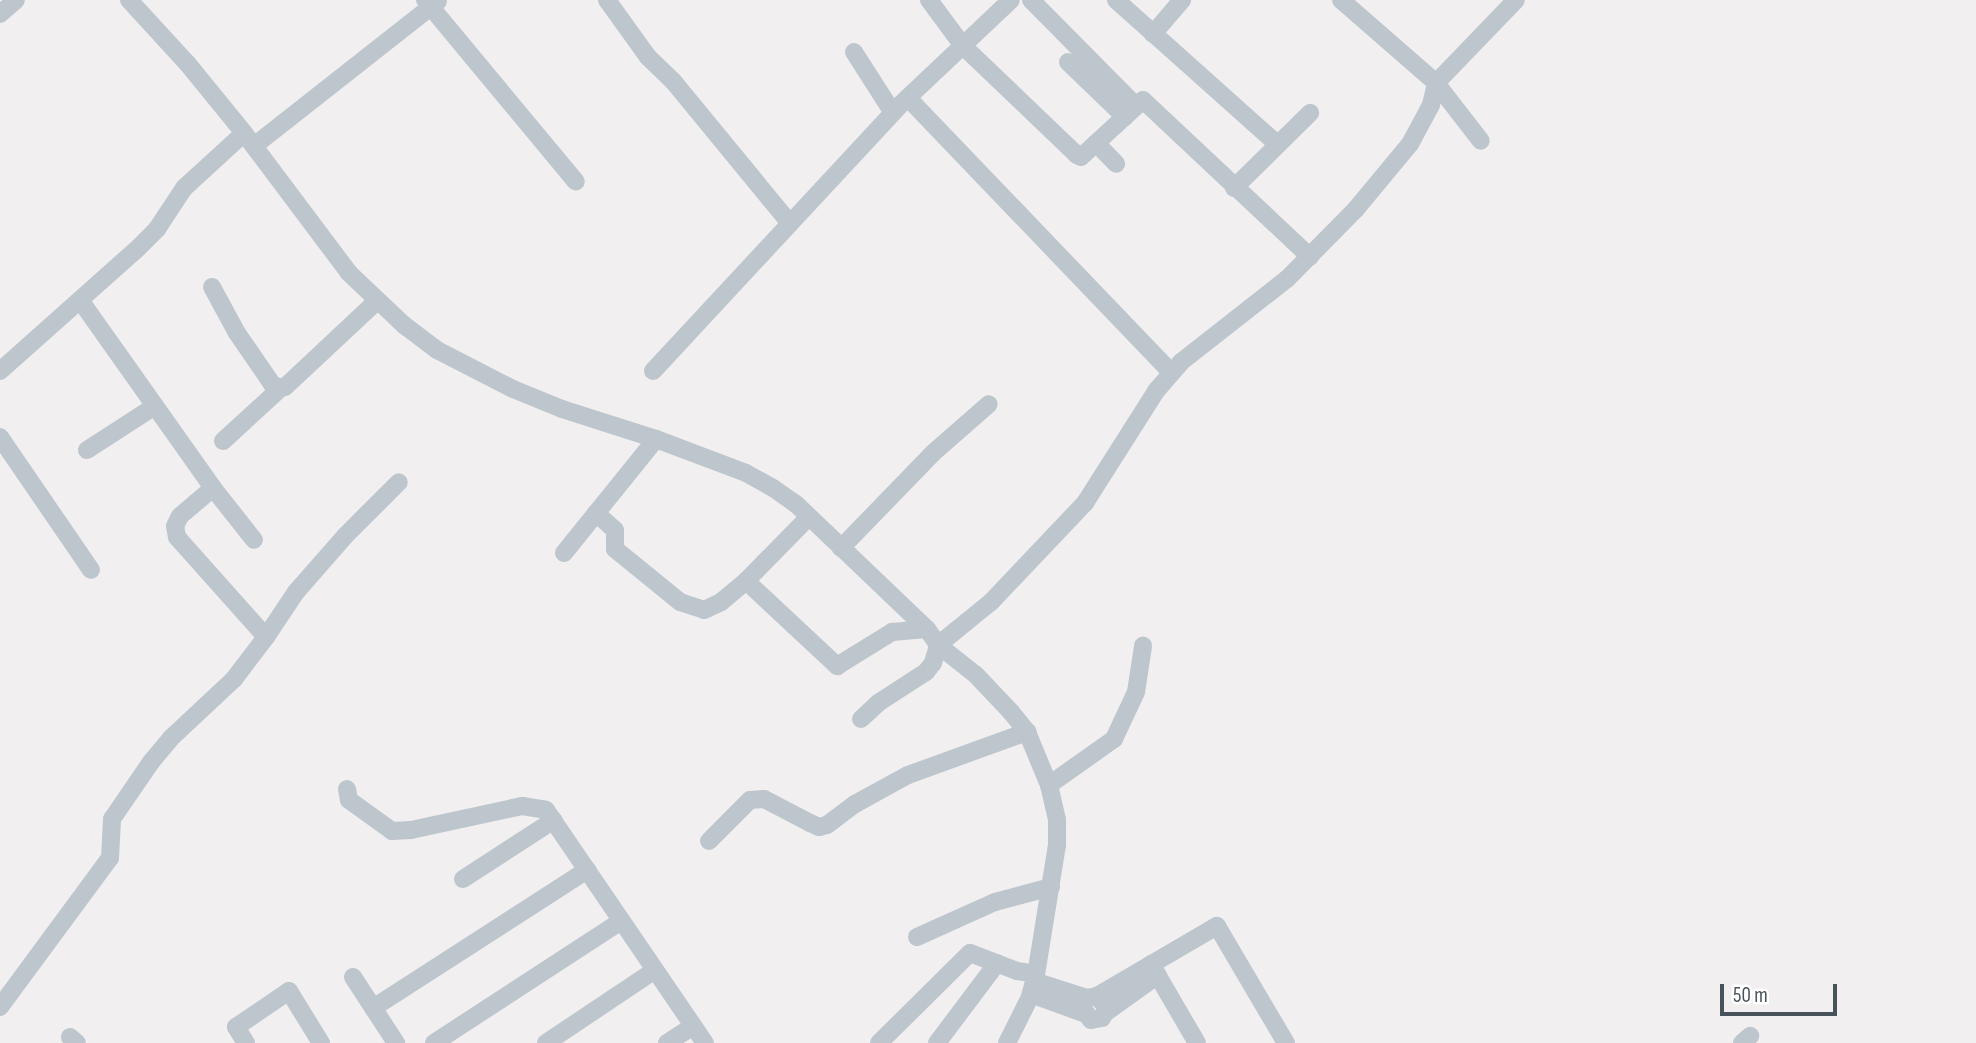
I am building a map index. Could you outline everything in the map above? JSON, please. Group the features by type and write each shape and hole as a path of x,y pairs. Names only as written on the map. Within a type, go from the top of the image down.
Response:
{"street":[{"path":"0,14 16,0"},
{"path":"129,0 187,63 249,139 322,240 377,302 438,350 513,389 746,474 780,494 809,517 927,629 938,645 975,675 1027,732 1049,785 1057,820 1058,845 1034,983 1007,1043"},
{"path":"607,0 648,57 673,81 789,222"},
{"path":"929,0 963,46 1077,155 1081,157 1143,100 1310,257"},
{"path":"653,371 893,113 1011,0"},
{"path":"1031,0 1131,112"},
{"path":"1116,0 1278,145"},
{"path":"1153,34 1182,0"},
{"path":"1341,0 1436,83 1481,141"},
{"path":"860,719 878,703 926,672 933,663 938,645 991,602 1085,503 1171,372 1198,345 1261,300 1310,257 1399,158 1428,111 1436,83 1516,0"},
{"path":"0,370 157,229 184,188 432,2 576,182"},
{"path":"854,52 893,113"},
{"path":"1068,62 1131,112"},
{"path":"908,98 1171,372"},
{"path":"1234,188 1310,113"},
{"path":"1096,144 1116,164"},
{"path":"212,288 272,384 282,387"},
{"path":"80,300 213,488 254,540"},
{"path":"223,441 377,302"},
{"path":"841,548 933,453 989,404"},
{"path":"87,450 155,406"},
{"path":"0,437 91,570"},
{"path":"564,553 656,439"},
{"path":"0,1007 110,858 112,819 170,738 234,679 296,592 345,536 399,482"},
{"path":"213,488 180,516 175,526 177,537 265,637"},
{"path":"596,513 615,530 615,549 688,607 704,610 721,602 746,581 809,517"},
{"path":"746,581 837,666 892,632 927,629"},
{"path":"1049,785 1114,739 1136,692 1143,646"},
{"path":"709,841 750,800 764,799 819,827 827,825 855,804 908,775 1027,732"},
{"path":"347,789 349,800 392,831 411,830 522,806 546,810 705,1043"},
{"path":"463,879 554,820"},
{"path":"373,1008 587,870"},
{"path":"917,937 995,902 1051,887"},
{"path":"434,1043 621,921"},
{"path":"1089,1002 1086,1017 1097,1020 1154,970 1217,926 1286,1043"},
{"path":"879,1043 970,953 997,963 1034,983 1089,1002 1154,970"},
{"path":"937,1043 997,963"},
{"path":"545,1043 655,970"},
{"path":"1154,970 1197,1043"},
{"path":"353,977 397,1043"},
{"path":"246,1043 236,1027 289,992 321,1043"},
{"path":"667,1043 693,1026"}]}
